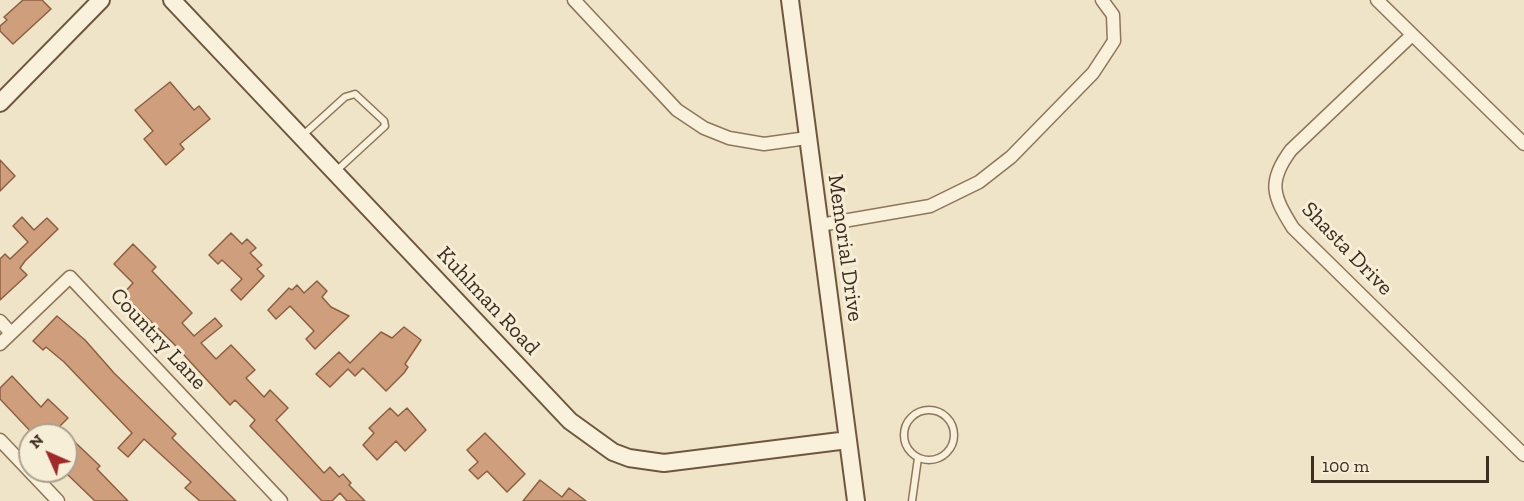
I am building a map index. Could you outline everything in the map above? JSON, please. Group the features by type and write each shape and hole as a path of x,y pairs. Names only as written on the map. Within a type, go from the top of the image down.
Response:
{"street":[{"path":"0,103 101,0"},
{"name":"Kuhlman Road","path":"172,0 578,428 613,452 629,458 664,463 848,440"},
{"path":"574,0 677,110 704,128 729,138 764,144 807,138"},
{"name":"Memorial Drive","path":"790,0 856,501"},
{"path":"820,225 930,206 979,182 1011,157 1093,73 1114,41 1113,15 1102,0"},
{"path":"1377,0 1524,144"},
{"name":"Shasta Drive","path":"1412,35 1291,150 1278,167 1277,202 1293,228 1524,455"},
{"name":"Country Lane","path":"11,333 70,277 281,501"},
{"path":"0,321 11,333 0,344"},
{"path":"0,440 58,501"}],"lane":[{"path":"302,136 345,97 355,94 384,121 385,126 335,172"},
{"path":"921,411 938,412 950,422 954,437 952,445 948,451 934,459 918,458 906,446 904,438 908,422 921,411"},
{"path":"912,501 918,458"}],"building":[{"path":"23,0 42,0 51,9 13,44 0,31 0,26 7,20 4,17"},
{"path":"170,82 194,110 199,106 210,119 180,144 184,149 166,165 144,139 153,131 135,110"},
{"path":"0,160 15,176 0,191"},
{"path":"22,217 34,230 47,218 58,229 25,261 20,268 27,275 0,300 0,259 5,254 10,259 28,242 13,226"},
{"path":"231,233 242,244 247,239 256,248 250,253 262,265 257,269 264,276 241,300 231,290 242,279 222,260 218,264 209,255"},
{"path":"133,244 156,267 152,271 192,313 182,323 194,336 215,318 222,326 201,343 216,359 231,345 255,370 246,378 264,397 270,390 288,408 276,420 324,473 330,467 339,477 343,474 351,483 349,485 365,501 347,501 340,493 332,501 322,501 250,426 255,420 235,400 230,405 173,343 123,294 133,283 114,264"},
{"path":"317,281 327,291 322,297 331,307 349,316 315,349 306,339 314,331 290,306 276,319 268,310 289,288 292,290 297,285 304,293"},
{"path":"57,316 85,340 114,373 176,434 172,438 236,501 200,501 185,488 191,482 144,439 128,457 118,448 132,433 64,362 46,347 43,350 33,341"},
{"path":"404,327 421,340 405,364 408,367 404,373 386,391 363,368 355,376 348,369 330,387 316,374 339,352 350,363 381,332 392,338"},
{"path":"12,376 41,407 48,399 68,418 63,423 23,423 0,399 0,388"},
{"path":"390,408 398,416 407,408 426,430 405,451 396,441 377,460 363,445 374,433 369,428"},
{"path":"485,433 525,474 507,492 487,471 478,479 469,470 478,462 467,450"},
{"path":"78,445 100,466 97,469 128,501 95,501 76,483"},
{"path":"540,480 562,497 569,488 586,501 523,501"}]}
